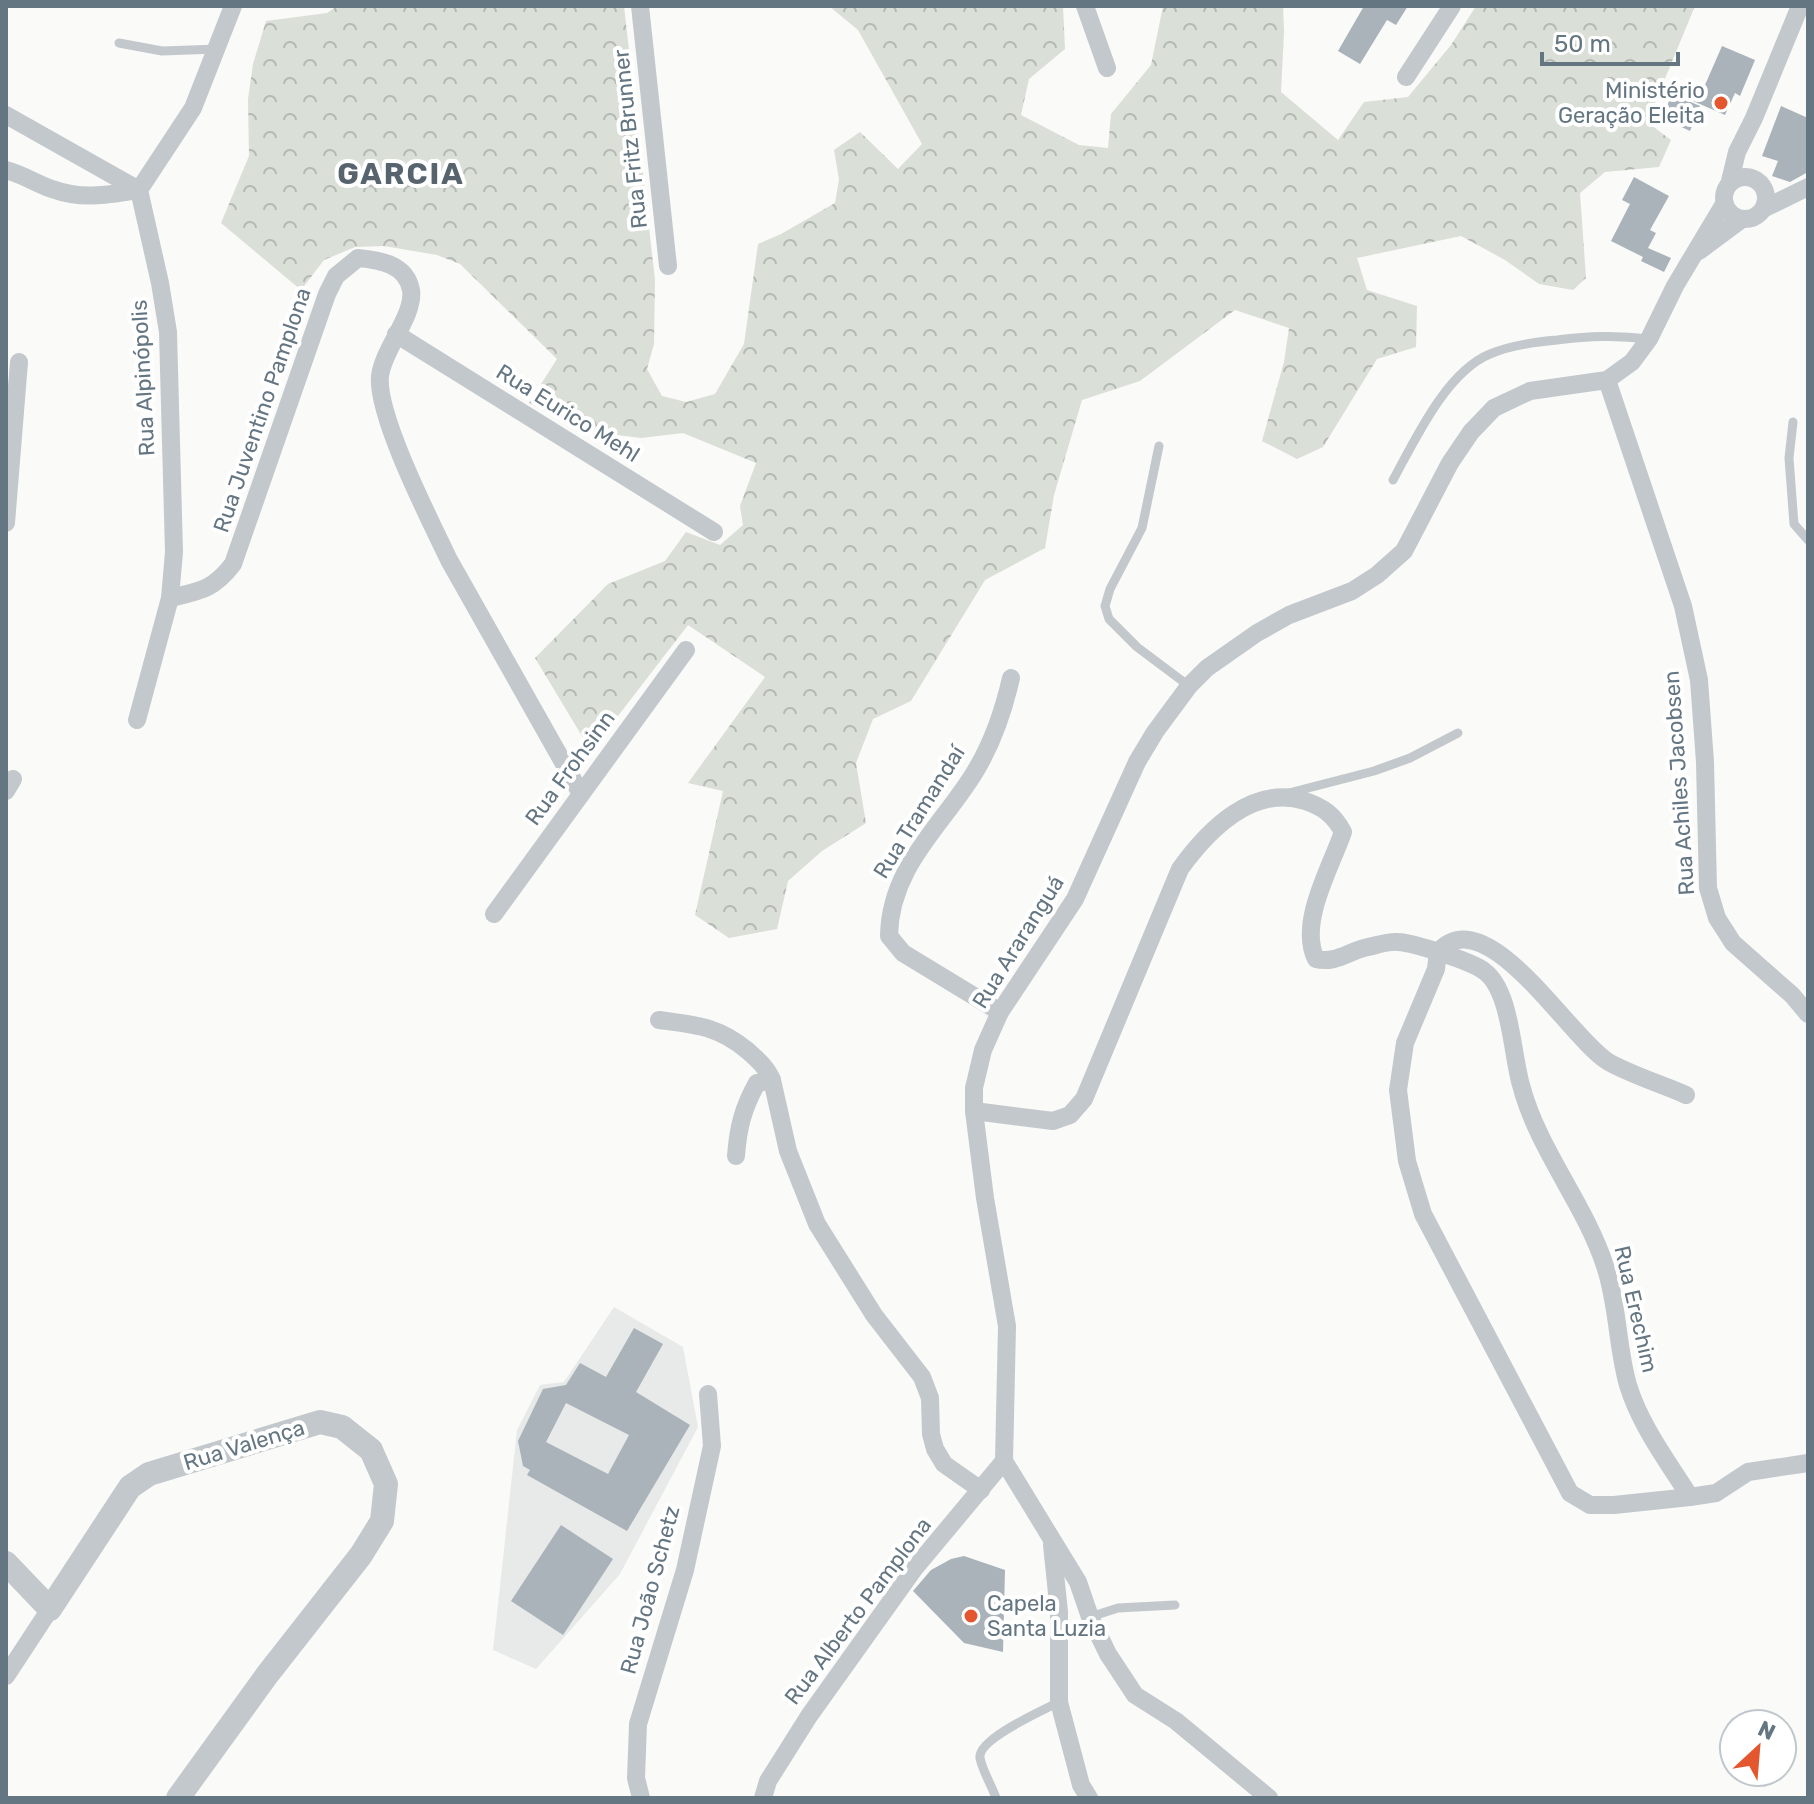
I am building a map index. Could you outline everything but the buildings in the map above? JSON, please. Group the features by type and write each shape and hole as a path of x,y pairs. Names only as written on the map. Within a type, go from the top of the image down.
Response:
{"street":[{"path":"6,170 79,197 139,190 193,108 233,6"},
{"name":"Rua Fritz Brunner","path":"640,6 668,266"},
{"path":"1085,6 1107,68"},
{"path":"1406,77 1452,6"},
{"path":"1607,380 1632,362 1649,339 1675,286 1724,204 1724,192 1737,152 1800,6"},
{"path":"6,115 139,190"},
{"path":"1754,118 1749,155 1767,197 1763,209"},
{"path":"1730,181 1741,176 1801,191"},
{"name":"Rua Alpinópolis","path":"137,720 170,598 174,552 168,332 139,190"},
{"path":"1697,253 1742,219 1754,217 1763,209 1801,191"},
{"path":"1724,204 1731,214 1742,219"},
{"name":"Rua Juventino Pamplona","path":"170,598 205,590 220,581 233,564 327,294 336,276 358,258 381,260 402,271 411,290 409,308 380,377 391,428 449,560 581,794"},
{"name":"Rua Eurico Mehl","path":"396,334 714,532"},
{"path":"6,523 19,362"},
{"name":"Rua Araranguá","path":"1004,1461 1007,1326 985,1198 974,1088 983,1050 1000,1012 1075,899 1137,762 1189,686 1207,668 1289,615 1352,591 1377,575 1404,551 1450,463 1471,432 1494,408 1530,391 1607,380"},
{"name":"Rua Achiles Jacobsen","path":"1607,380 1683,606 1699,680 1705,762 1708,888 1717,918 1733,943 1792,995 1808,1014"},
{"name":"Rua Frohsinn","path":"494,914 686,650"},
{"name":"Rua Tramandaí","path":"1000,1012 903,953 889,936 889,918 895,892 912,861 973,776 990,744 1011,678"},
{"path":"974,1111 1053,1121 1070,1115 1084,1099 1180,869 1197,845 1226,820 1249,804 1270,797"},
{"name":"Rua Erechim","path":"1270,797 1296,798 1318,806 1336,819 1343,832 1316,899 1311,948 1316,959 1328,962 1364,947 1396,942 1438,952 1485,971 1497,990 1515,1050 1520,1085 1541,1137 1580,1206 1606,1267 1629,1386 1651,1435 1690,1497"},
{"path":"1686,1095 1607,1062 1576,1034 1502,954 1480,942 1461,938 1447,942 1438,952 1436,969 1405,1043 1398,1090 1407,1161 1423,1214 1570,1493 1590,1505 1690,1497 1716,1493 1748,1472 1808,1463"},
{"path":"659,1020 707,1026 730,1036 768,1069 788,1151 817,1224 874,1315 922,1377 930,1398 931,1434 944,1464 981,1490"},
{"path":"736,1156 738,1125 744,1107 757,1083 772,1080"},
{"name":"Rua João Schetz","path":"641,1798 636,1778 638,1724 685,1570 712,1446 708,1394"},
{"name":"Rua Valença","path":"44,1619 130,1487 149,1474 320,1422 342,1427 371,1450 386,1484 382,1521 361,1555 267,1675 178,1798"},
{"path":"1004,1461 1078,1582 1108,1654 1135,1695 1176,1721 1269,1798"},
{"name":"Rua Alberto Pamplona","path":"763,1798 768,1781 809,1716 914,1569 1004,1461"},
{"path":"1051,1539 1059,1612 1059,1702 1081,1785 1089,1798"},
{"path":"6,1563 44,1619"},
{"path":"6,1657 44,1619"},
{"path":"6,1676 44,1619"}],"lane":[{"path":"119,43 162,51 218,49"},
{"path":"1393,480 1427,418 1456,380 1487,354 1524,343 1570,338 1614,334 1649,339"},
{"path":"1793,422 1789,458 1794,524 1808,540"},
{"path":"1159,446 1142,528 1110,589 1105,606 1109,619 1137,647 1189,686"},
{"path":"1270,797 1374,771 1410,758 1458,733"},
{"path":"1090,1617 1118,1608 1175,1605"},
{"path":"996,1798 980,1752 985,1745 1023,1719 1059,1702"}],"shaded area":[{"path":"614,1307 683,1347 698,1427 620,1574 536,1669 493,1650 517,1430 540,1385 564,1382"}],"green space":[{"path":"337,6 624,6 655,280 654,344 647,369 662,396 686,402 715,394 744,344 758,244 835,203 839,179 834,150 860,132 898,169 922,144 858,30 829,6 1063,6 1065,49 1029,79 1021,115 1079,145 1108,148 1111,114 1151,65 1163,6 1283,6 1281,92 1338,140 1364,102 1408,97 1451,45 1476,6 1695,6 1647,122 1671,140 1659,167 1605,172 1580,193 1586,278 1573,290 1539,284 1505,260 1461,236 1357,258 1367,290 1417,306 1416,347 1377,359 1323,447 1297,459 1262,441 1284,362 1289,328 1235,310 1140,381 1082,400 1054,495 1045,548 985,580 911,701 873,719 856,763 866,823 822,851 788,881 777,929 729,938 695,915 723,791 688,783 765,677 688,625 591,751 535,658 608,584 665,561 686,532 720,545 743,525 740,506 756,463 683,433 641,438 585,431 529,403 557,359 460,264 437,255 384,246 355,247 324,260 301,290 221,223 249,156 248,99 253,64 266,21 327,13"}],"place":[{"name":"Ministério Geração Eleita","path":"1721,103"},
{"name":"Capela Santa Luzia","path":"971,1616"}],"district":[{"name":"GARCIA","path":"401,174"}]}
